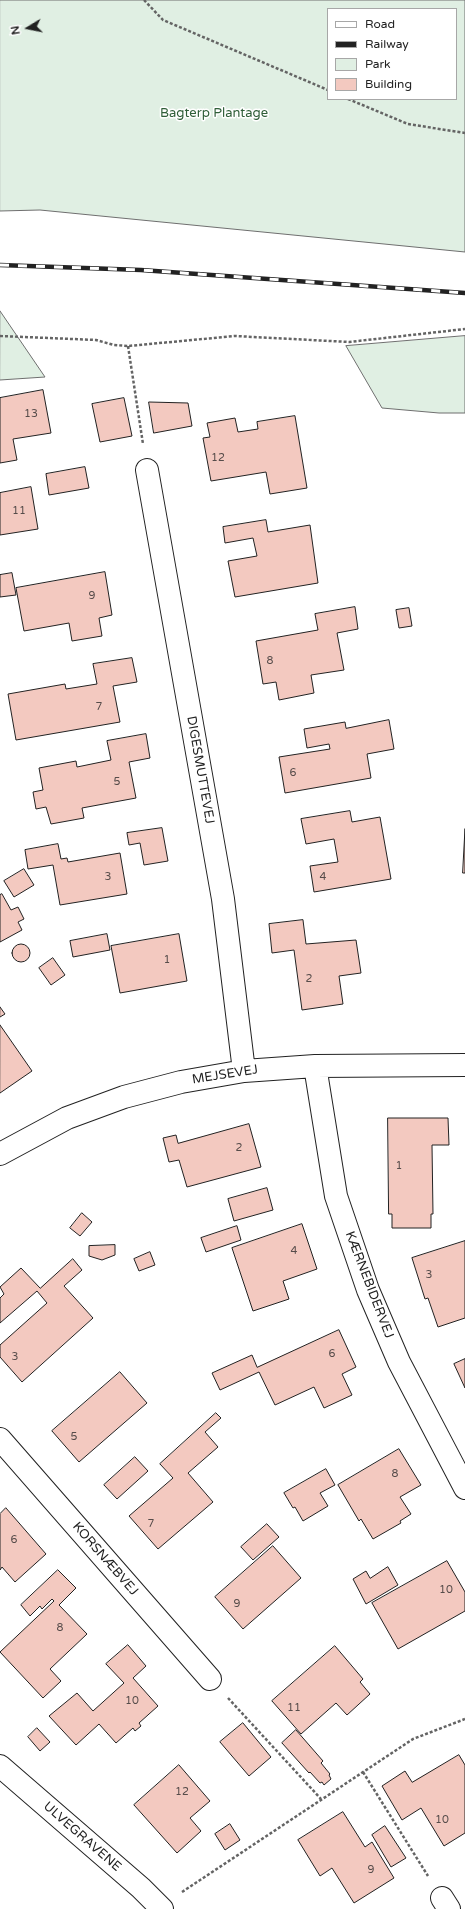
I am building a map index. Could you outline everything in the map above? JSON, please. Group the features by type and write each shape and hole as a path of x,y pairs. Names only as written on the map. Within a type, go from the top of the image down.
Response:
{"street":[{"name":"DIGESMUTTEVEJ","path":"147,470 223,899 244,1071"},
{"name":"MEJSEVEJ","path":"0,1154 67,1118 124,1097 181,1082 244,1071 315,1066 465,1065"},
{"name":"KÆRNEBIDERVEJ","path":"315,1066 336,1196 368,1290 399,1362 465,1488"},
{"name":"KORSNÆBVEJ","path":"0,1439 210,1679"},
{"name":"ULVEGRAVENE","path":"0,1766 141,1888 161,1908"}],"path":[{"path":"144,0 163,20 327,90"},
{"path":"350,100 408,124 465,133"},
{"path":"0,336 96,340 114,345 128,346 236,336 355,342 465,329"},
{"path":"128,346 147,470"},
{"path":"210,1679 321,1799"},
{"path":"161,1908 412,1739 465,1719"},
{"path":"362,1772 446,1904"}],"green space":[{"name":"Bagterp Plantage","path":"0,0 465,0 465,252 40,210 0,211"},
{"path":"0,311 45,377 0,380"},
{"path":"465,336 465,413 439,413 382,408 346,346"}],"building":[{"path":"43,390 51,433 13,439 17,460 0,463 0,398"},
{"path":"124,398 132,436 100,442 92,404"},
{"path":"149,402 188,403 192,426 154,433"},
{"path":"295,416 307,488 270,494 266,472 211,481 203,438 210,437 207,423 235,418 238,432 258,429 257,422"},
{"path":"85,467 89,488 49,495 46,474"},
{"path":"31,487 38,529 0,535 0,493"},
{"path":"266,520 268,532 310,525 318,583 235,597 228,561 257,556 253,538 225,543 223,527"},
{"path":"105,572 112,615 99,618 102,636 72,641 69,623 24,631 16,588"},
{"path":"12,573 16,595 0,597 0,575"},
{"path":"355,607 358,629 337,633 344,670 311,675 314,693 279,700 276,682 263,684 256,641 318,630 315,614"},
{"path":"409,608 412,626 399,628 396,610"},
{"path":"132,658 137,682 113,686 120,722 16,740 8,694 65,684 66,689 97,684 93,664"},
{"path":"389,720 394,749 367,754 371,778 285,793 279,757 330,749 329,744 307,748 304,729 345,722 346,728"},
{"path":"146,734 150,758 129,762 136,798 82,808 84,818 51,824 46,807 36,809 33,792 43,790 39,768 76,761 77,767 111,760 107,741"},
{"path":"350,811 352,822 380,817 391,879 314,892 310,866 338,862 334,839 306,844 301,819"},
{"path":"162,828 168,861 144,865 140,843 129,845 127,833"},
{"path":"465,829 465,873 463,873"},
{"path":"58,844 61,859 67,858 68,862 120,853 127,894 60,905 53,865 28,869 25,850"},
{"path":"24,869 34,885 14,897 4,881"},
{"path":"2,894 11,910 18,907 24,919 18,922 22,930 0,942 0,895"},
{"path":"303,920 306,944 356,940 361,973 339,976 343,1004 302,1010 294,950 272,953 269,924"},
{"path":"107,934 110,950 73,957 70,941"},
{"path":"179,934 187,981 120,993 111,946"},
{"path":"21,944 27,947 30,953 27,959 21,962 15,959 12,953 15,947"},
{"path":"53,958 65,975 51,985 39,968"},
{"path":"0,1007 5,1014 0,1017"},
{"path":"0,1025 32,1071 0,1093"},
{"path":"388,1118 448,1118 449,1145 432,1145 433,1214 431,1214 431,1228 392,1228 392,1214 389,1214"},
{"path":"249,1124 261,1167 187,1187 179,1160 169,1162 163,1138 176,1135 178,1143"},
{"path":"267,1188 273,1210 234,1221 228,1199"},
{"path":"82,1213 92,1222 80,1236 70,1228"},
{"path":"302,1224 317,1269 283,1281 289,1299 253,1311 232,1248"},
{"path":"237,1226 241,1240 206,1252 201,1238"},
{"path":"465,1241 465,1318 438,1327 428,1298 425,1299 412,1258"},
{"path":"115,1245 115,1255 102,1260 89,1256 89,1246"},
{"path":"150,1252 155,1265 139,1271 134,1259"},
{"path":"73,1259 82,1270 64,1286 93,1318 22,1382 0,1357 0,1345 47,1303 37,1291 0,1323 0,1298 4,1294 0,1287 21,1268 40,1288"},
{"path":"339,1330 356,1367 342,1374 352,1395 324,1408 314,1387 275,1405 259,1372 220,1390 212,1373 252,1355 257,1367"},
{"path":"465,1359 465,1388 454,1364"},
{"path":"120,1372 147,1403 79,1462 52,1431"},
{"path":"216,1413 221,1418 205,1432 218,1447 188,1473 213,1502 158,1549 129,1516 173,1478 160,1464"},
{"path":"399,1449 421,1485 400,1497 411,1514 400,1521 401,1523 373,1539 361,1519 359,1521 338,1485"},
{"path":"135,1457 148,1471 117,1499 104,1485"},
{"path":"326,1469 335,1485 320,1493 328,1506 303,1521 295,1507 293,1508 284,1493"},
{"path":"6,1508 46,1554 15,1582 2,1567 0,1570 0,1514"},
{"path":"267,1524 279,1537 253,1560 241,1547"},
{"path":"273,1546 301,1578 243,1629 215,1597"},
{"path":"447,1561 465,1592 465,1611 398,1649 372,1603"},
{"path":"388,1567 398,1585 366,1604 353,1579 366,1571 370,1578"},
{"path":"58,1570 76,1588 59,1605 87,1634 50,1669 61,1681 43,1698 0,1652 54,1601 52,1599 42,1609 40,1606 30,1616 21,1605"},
{"path":"128,1645 146,1666 133,1678 158,1706 139,1723 141,1726 135,1731 133,1728 116,1743 99,1724 76,1745 49,1716 77,1693 93,1711 124,1683 106,1664"},
{"path":"335,1646 363,1679 360,1682 370,1694 347,1715 336,1703 301,1734 272,1701"},
{"path":"243,1723 271,1757 249,1776 220,1742"},
{"path":"37,1728 50,1742 40,1751 28,1737"},
{"path":"296,1730 323,1761 321,1763 330,1774 331,1779 324,1785 322,1782 320,1783 310,1772 309,1773 282,1743"},
{"path":"459,1755 465,1765 465,1833 444,1846 421,1808 402,1820 382,1786 405,1771 412,1782"},
{"path":"179,1765 210,1801 190,1818 201,1831 177,1853 134,1805"},
{"path":"343,1812 365,1847 372,1842 394,1878 354,1903 332,1868 320,1876 298,1840"},
{"path":"230,1824 240,1840 225,1850 215,1834"},
{"path":"385,1826 406,1858 391,1867 372,1835"}],"railway":[{"path":"0,265 141,270 465,293"}]}
